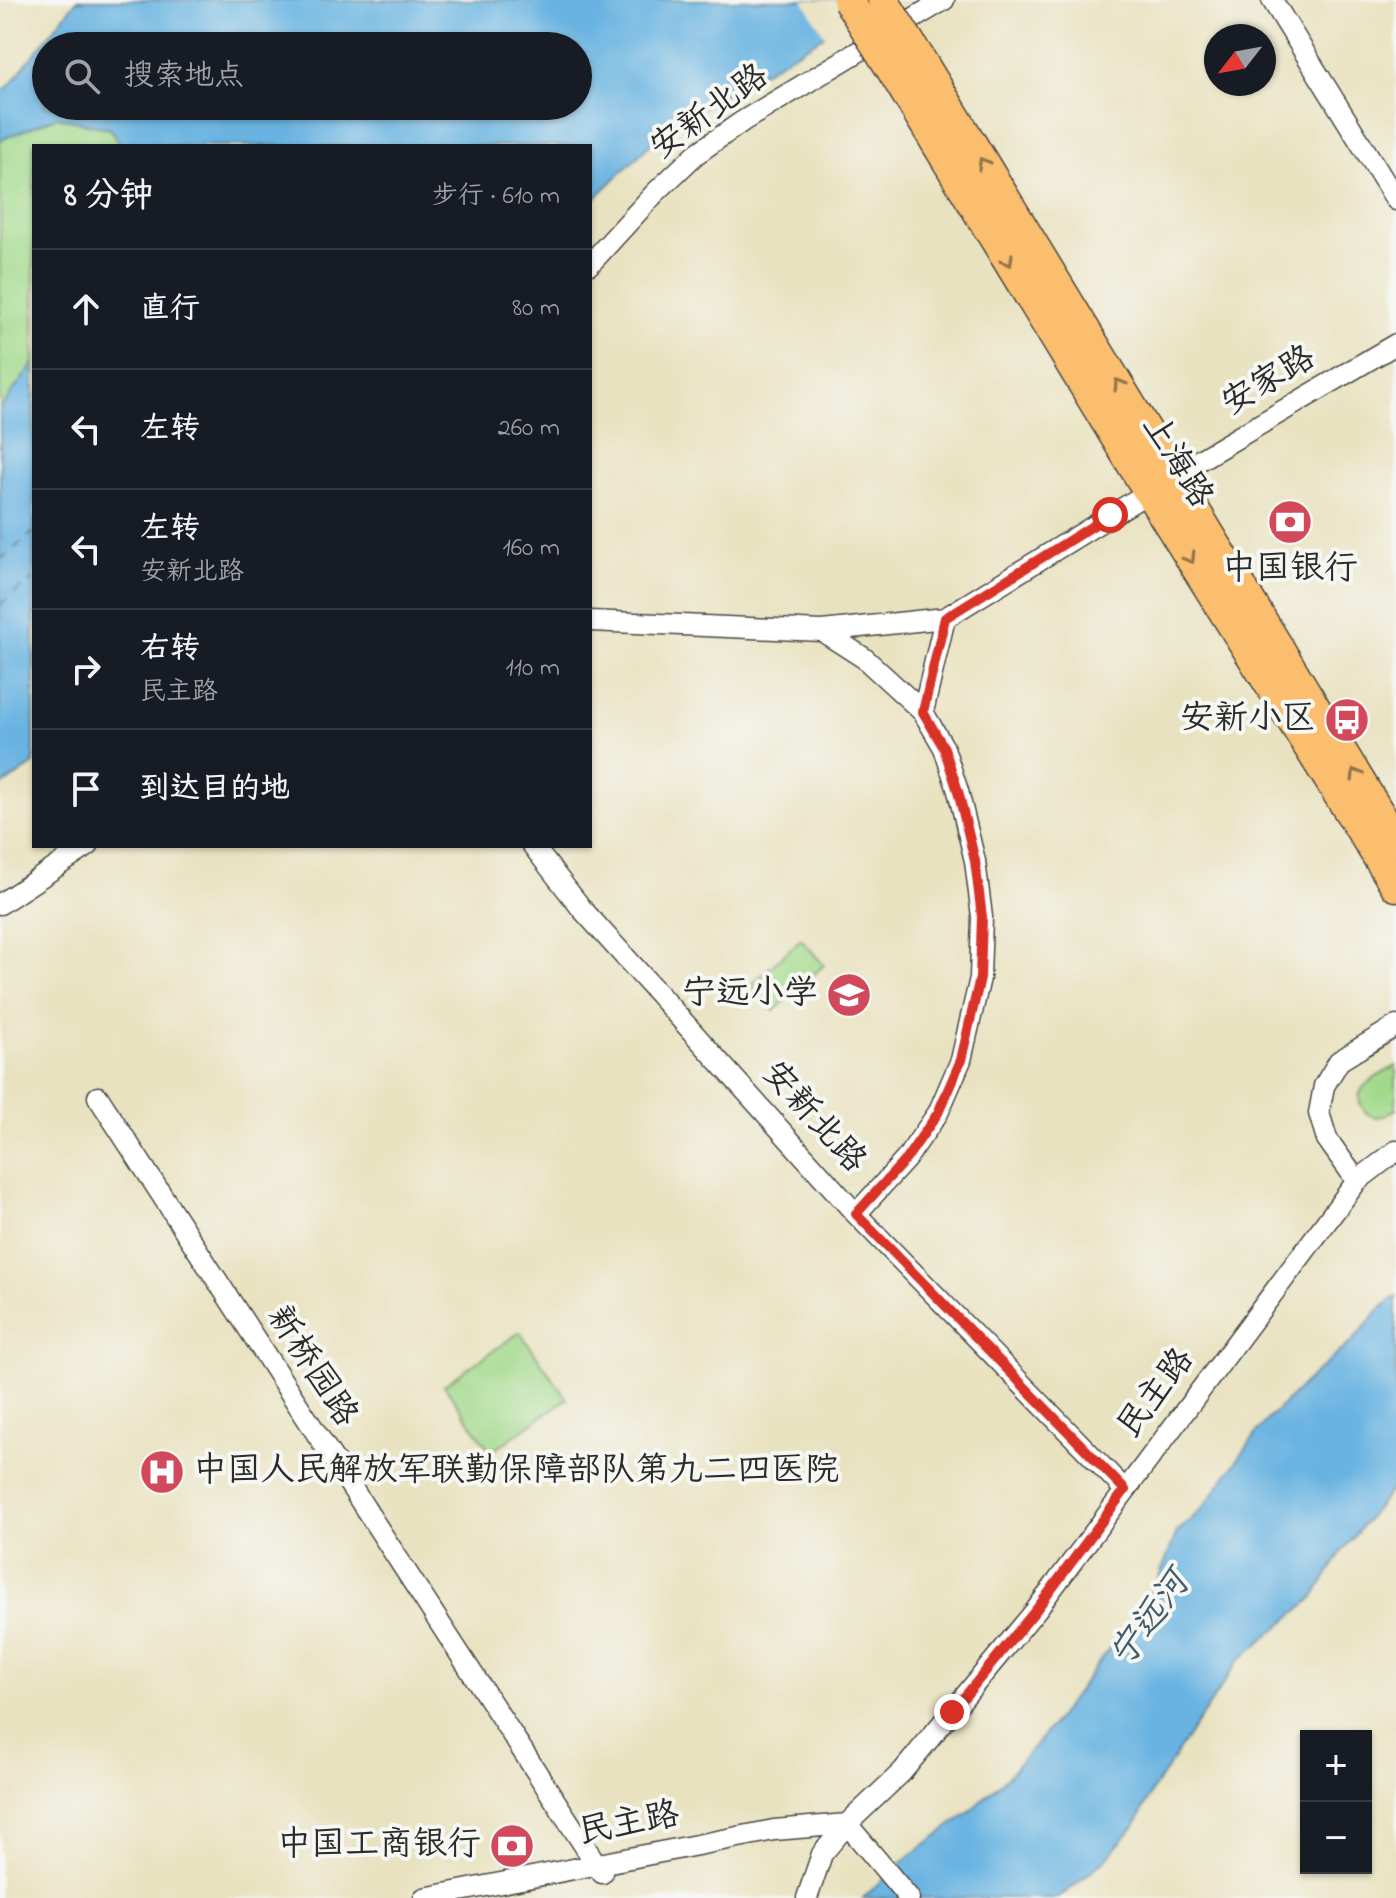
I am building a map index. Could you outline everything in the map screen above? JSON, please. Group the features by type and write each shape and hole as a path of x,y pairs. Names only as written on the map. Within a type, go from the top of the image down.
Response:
{"highway":[{"path":"848,0 908,67"},
{"path":"883,0 908,67"},
{"name":"上海路","path":"908,67 1174,475 1396,841"},
{"name":"上海路","path":"908,67 1149,492 1396,886"}],"street":[{"name":"安新北路","path":"592,262 655,193 696,154 743,121 944,0"},
{"path":"1272,0 1396,200"},
{"name":"安家路","path":"1174,475 1396,344"},
{"path":"592,621 822,631 945,618 1149,492"},
{"path":"923,712 945,618"},
{"path":"822,631 864,658 923,712 944,748 975,861 982,917 980,978 961,1060 938,1113 906,1159 856,1214"},
{"path":"0,904 85,848"},
{"name":"安新北路","path":"535,848 582,909 856,1214 1125,1490"},
{"path":"1357,1181 1327,1139 1319,1113 1324,1086 1339,1061 1396,1026"},
{"name":"新桥园路","path":"98,1097 598,1868"},
{"name":"民主路","path":"481,1898 598,1868 774,1830 847,1824 902,1772 1036,1610 1357,1181 1396,1151"},
{"path":"807,1898 822,1854 847,1824 909,1898"},
{"name":"民主路","path":"424,1898 598,1868"}],"green space":[{"path":"49,120 70,120 112,129 120,144 32,144 32,366 0,409 0,140"},
{"path":"801,939 824,965 774,1011 751,985"},
{"path":"1396,1066 1396,1109 1381,1117 1368,1114 1360,1102 1360,1093 1374,1079"},
{"path":"520,1332 567,1399 491,1452 444,1385"}],"water":[{"path":"77,0 885,0 666,129 592,201 592,144 120,144 111,129 70,120 592,120 592,32 52,32"},
{"path":"32,57 32,120 49,120 0,140 0,91 7,88"},
{"path":"32,366 32,765 0,787 0,409"},
{"name":"宁远河","path":"1396,1296 1396,1483 1341,1553 1313,1598 1239,1660 1152,1791 1136,1824 1106,1859 1059,1898 863,1898 907,1858 968,1813 1009,1775 1054,1723 1156,1585 1177,1532 1203,1508 1264,1423 1353,1341 1377,1312"}],"pier":[{"path":"803,0 889,0 827,39"}],"ferry route":[{"path":"0,560 32,534"},
{"path":"0,605 32,580"}],"place":[{"name":"中国银行","path":"1290,522"},
{"name":"安新小区","path":"1347,720"},
{"name":"宁远小学","path":"849,995"},
{"name":"中国人民解放军联勤保障部队第九二四医院","path":"162,1472"},
{"name":"中国工商银行","path":"512,1846"}],"route":[{"path":"952,1712 1036,1610 1125,1490 856,1214 906,1159 938,1113 961,1060 980,978 982,917 975,861 944,748 923,712 945,618 1110,515"}]}
